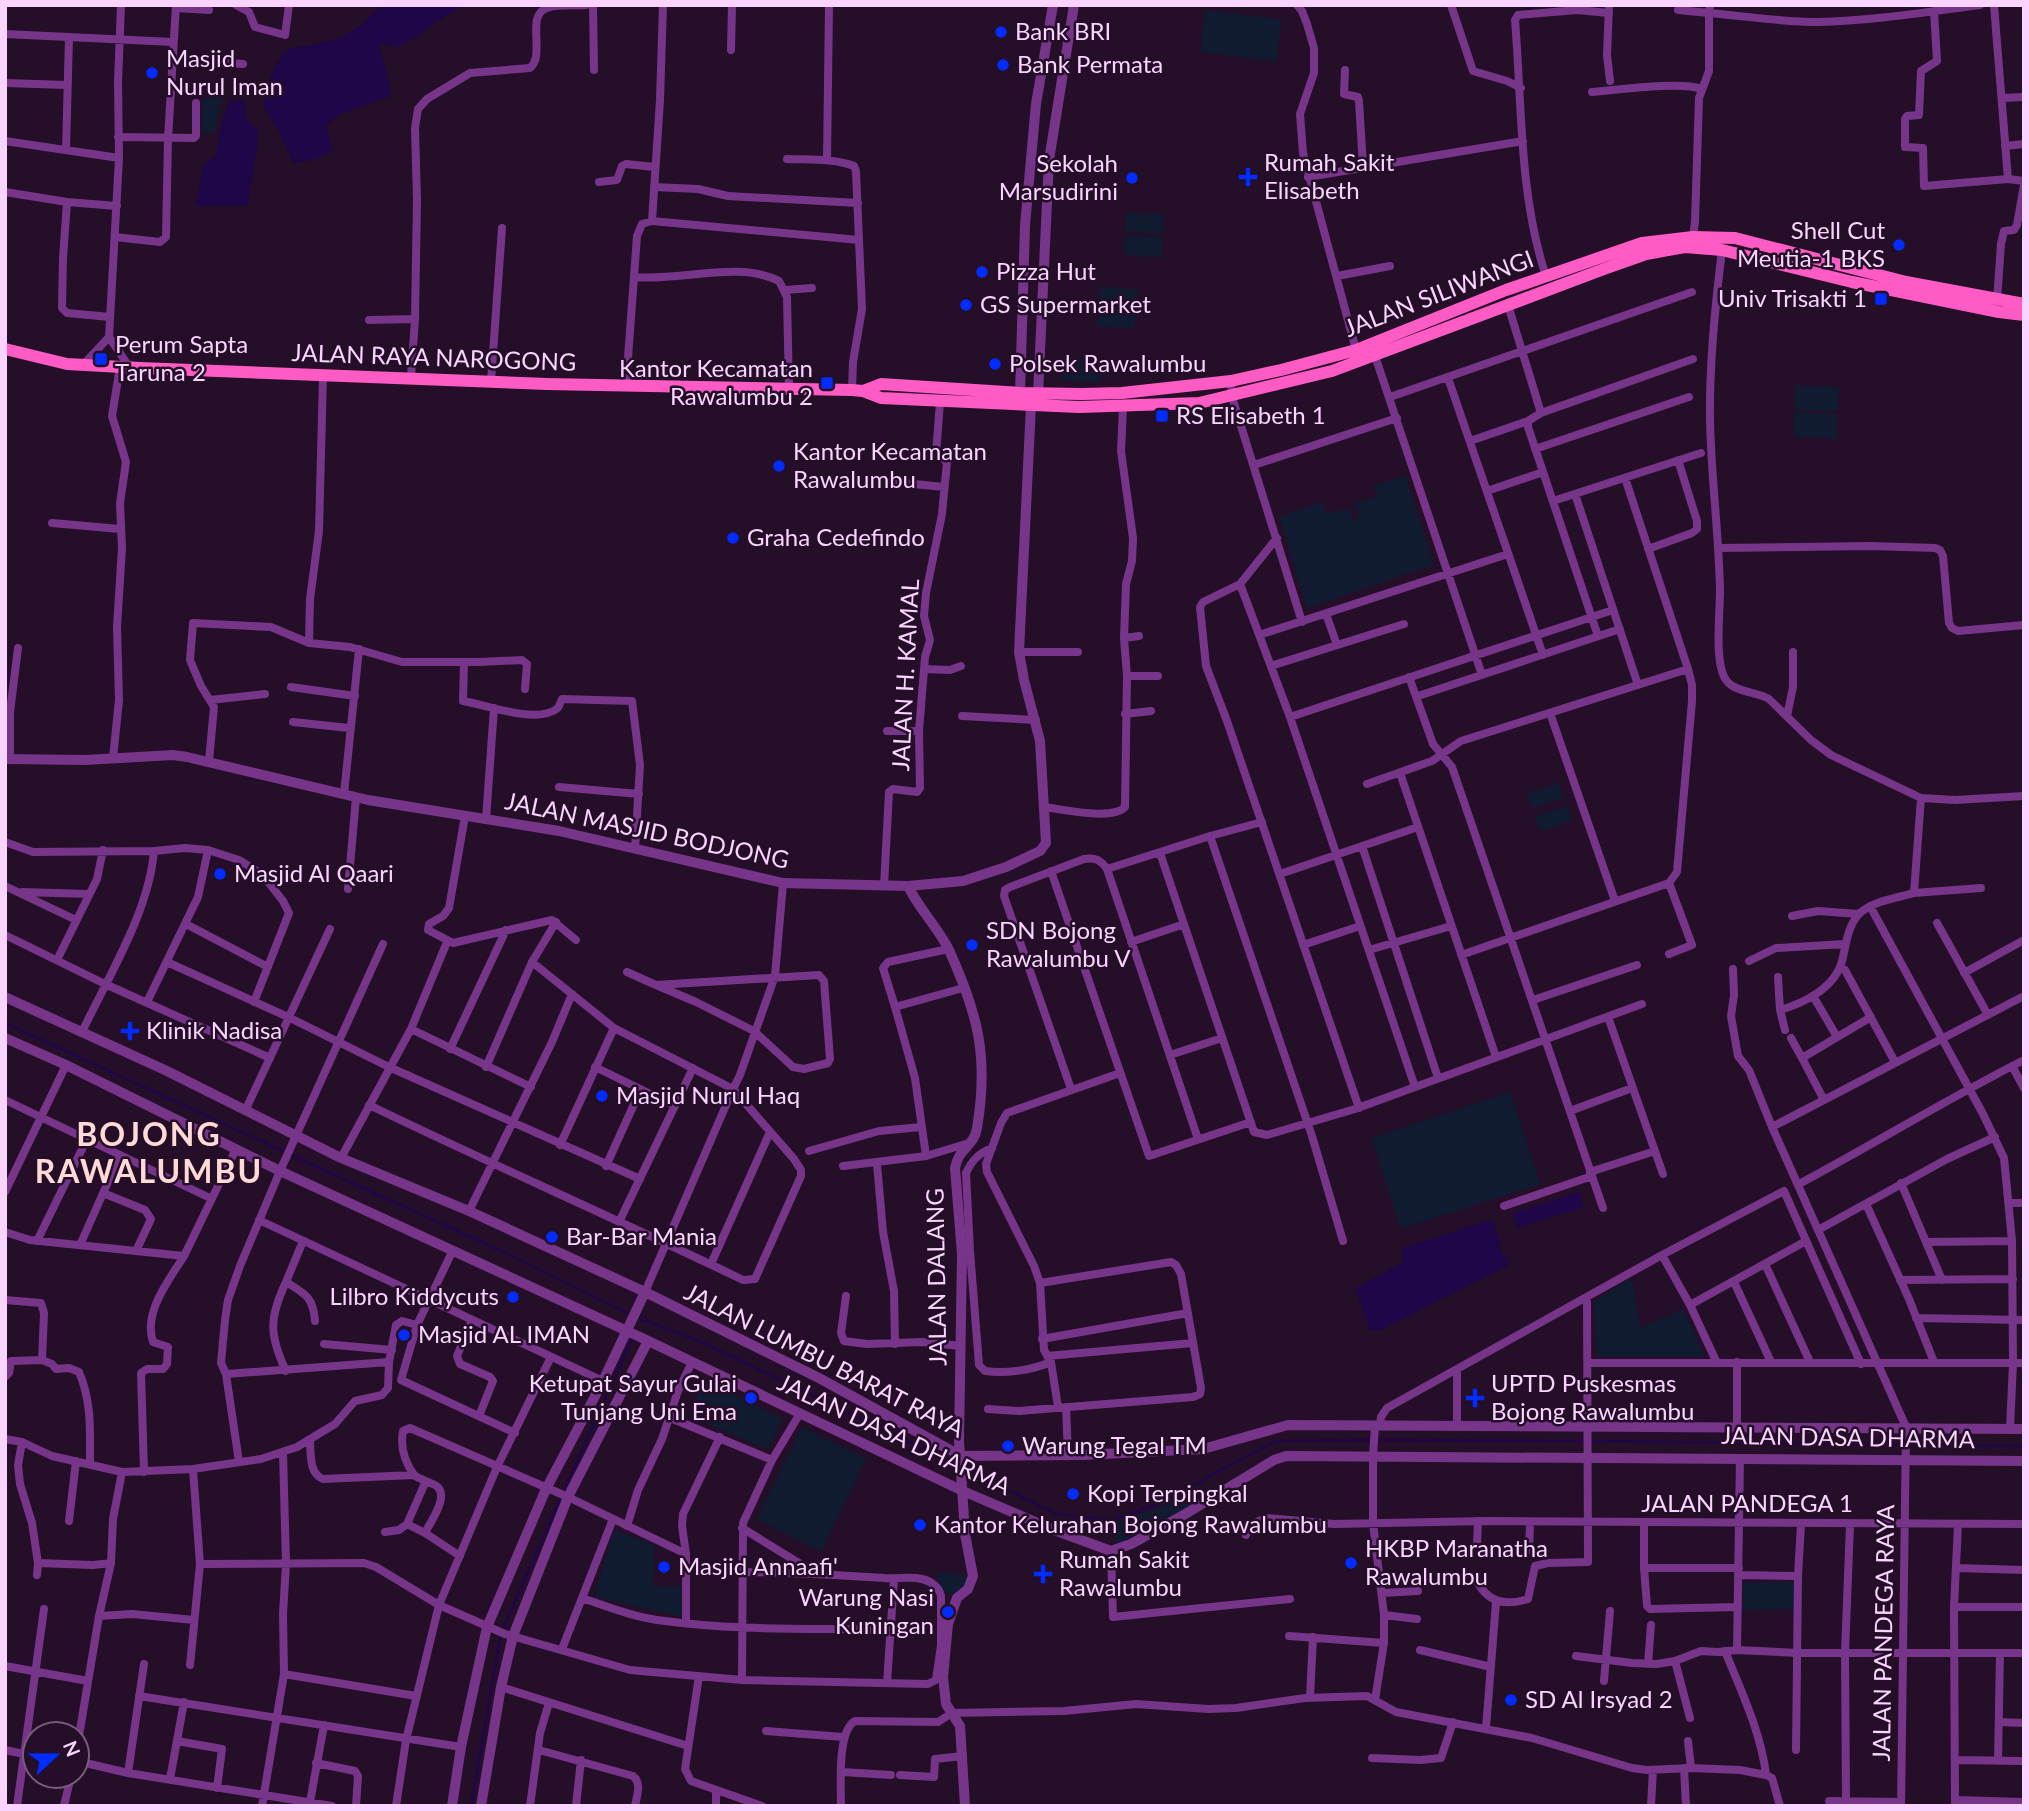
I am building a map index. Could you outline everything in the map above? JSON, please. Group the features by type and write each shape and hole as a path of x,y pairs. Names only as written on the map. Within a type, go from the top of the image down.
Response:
{"main road":[{"name":"JALAN SILIWANGI","path":"980,397 1123,407 1199,403 1232,397 1332,371 1374,350 1546,276 1642,243 1693,237 1735,239 1904,287"},
{"name":"JALAN SILIWANGI","path":"980,397 1020,393 1035,400 1231,381 1356,349 1374,350 1508,305 1646,254 1685,247 1722,250 1811,273 1872,279"},
{"path":"1904,287 2024,304"},
{"path":"1904,287 2024,315"},
{"name":"JALAN RAYA NAROGONG","path":"5,349 67,364 125,368 857,391 881,398 940,402 980,397"},
{"name":"JALAN RAYA NAROGONG","path":"857,391 881,384 980,397"}],"street":[{"path":"113,758 119,700 117,626 122,548 120,490 126,462 112,416 125,368 109,337 119,158 121,5"},
{"path":"236,5 249,12 255,27 285,36 289,5"},
{"path":"411,377 417,200 415,128 418,109 427,99 470,73 530,68 536,60 537,20 542,10 586,5"},
{"path":"593,5 594,71"},
{"path":"652,220 663,5"},
{"path":"731,50 732,5"},
{"path":"827,160 829,5"},
{"path":"1020,393 1026,225 1038,87 1053,5"},
{"name":"JALAN MASJID BODJONG","path":"7,759 173,755 209,761 356,797 559,831 783,883 908,886 974,878 1040,851 1046,843 1040,741 1019,652 1038,376 1049,160 1073,5"},
{"path":"1297,5 1302,11 1314,48 1314,73 1300,114 1308,177 1356,349"},
{"path":"1451,5 1474,71 1521,88"},
{"path":"1678,10 1710,9 1774,20 1818,22 1913,15 1980,5"},
{"path":"1994,5 2008,179"},
{"path":"115,237 160,242 166,237 171,59 176,7 209,10"},
{"path":"1546,276 1533,226 1523,141 1516,17 1576,8 1609,9 1607,55 1610,81"},
{"path":"1693,237 1697,118 1702,89 1709,71 1710,9"},
{"path":"1934,11 1937,61 1921,71 1920,113 1905,119 1905,147 1923,148 1924,186 2008,179 2024,183 2016,228 2004,231 2001,244 1997,301"},
{"path":"5,34 173,42"},
{"path":"1047,36 1067,40"},
{"path":"66,150 69,37"},
{"path":"171,59 243,64"},
{"path":"1345,70 1344,94 1355,96 1359,102 1363,167"},
{"path":"5,83 67,85"},
{"path":"1038,87 1059,90"},
{"path":"1592,92 1674,87 1702,89"},
{"path":"2002,98 2024,97"},
{"path":"118,137 168,139 196,136 196,103"},
{"path":"5,141 119,158"},
{"path":"1308,177 1523,141"},
{"path":"2005,146 2024,145"},
{"path":"787,159 827,160 854,166 862,309 853,362 857,391"},
{"path":"599,182 618,179 622,166 626,163 654,167"},
{"path":"654,187 698,189 728,197 858,203"},
{"path":"5,192 67,202 117,206"},
{"path":"67,202 62,308 67,313 110,317"},
{"path":"626,385 637,232 642,224 652,220 859,240"},
{"path":"1026,225 1046,226"},
{"path":"491,381 502,228"},
{"path":"1722,250 1713,327 1710,438 1718,548 1718,658 1724,679 1730,686 1762,695 1831,755 1921,798 1948,800 2024,796"},
{"path":"1337,276 1390,266"},
{"path":"634,278 744,272 775,278 785,290 790,358 789,390"},
{"path":"785,290 811,288"},
{"path":"1390,397 1692,292"},
{"path":"1022,300 1041,301"},
{"path":"1508,305 1541,413"},
{"path":"369,320 415,318"},
{"path":"83,365 109,337"},
{"path":"1374,350 1482,675"},
{"path":"1469,441 1693,359"},
{"path":"1020,375 1038,376"},
{"path":"309,643 310,599 319,531 323,376"},
{"path":"1448,378 1543,655"},
{"path":"1231,381 1232,397 1302,622"},
{"path":"1535,449 1689,397"},
{"name":"JALAN H. KAMAL","path":"884,886 888,794 893,789 919,790 919,732 925,657 930,640 924,616 942,514 947,462 936,454 940,402"},
{"path":"1043,807 1110,814 1125,807 1127,676 1124,638 1126,584 1132,561 1133,538 1121,451 1123,407"},
{"path":"1254,465 1398,418"},
{"path":"1528,421 1598,636"},
{"path":"1553,501 1701,453"},
{"path":"1648,549 1697,529 1678,460"},
{"path":"1487,491 1543,472"},
{"path":"1461,955 1669,883 1676,872 1692,685 1625,478"},
{"path":"884,481 944,487"},
{"path":"1575,494 1638,685"},
{"path":"52,523 120,529"},
{"path":"1277,538 1240,584 1203,602 1200,607 1206,666 1359,1108"},
{"path":"1718,548 1935,548 1942,556 1949,623 1952,628 1958,631 2024,625"},
{"path":"1259,635 1508,554"},
{"path":"1240,584 1290,717 1415,1087"},
{"path":"1290,717 1613,610"},
{"path":"1326,614 1337,645"},
{"path":"209,761 214,707 201,686 189,655 193,623 278,628 309,643 338,644 402,662 523,660 527,664 525,689"},
{"path":"1271,666 1404,624"},
{"path":"1418,696 1620,629"},
{"path":"1124,638 1139,636"},
{"path":"7,759 18,648"},
{"path":"344,794 359,649"},
{"path":"1019,652 1078,652"},
{"path":"1787,716 1793,687 1793,652"},
{"path":"464,662 463,701 494,708 545,715 555,711 564,699 631,699 634,703 640,755 635,849"},
{"path":"924,669 950,670 961,666"},
{"path":"1367,784 1432,761 1461,741 1688,669"},
{"path":"1127,676 1158,676"},
{"path":"1409,677 1433,744 1452,766 1603,1208"},
{"path":"291,687 355,696"},
{"path":"210,699 265,694"},
{"path":"486,819 494,708"},
{"path":"1125,714 1151,711"},
{"path":"1550,713 1615,901"},
{"path":"962,716 1035,720"},
{"path":"293,722 349,728"},
{"path":"887,731 919,732"},
{"path":"1400,773 1496,1057"},
{"path":"559,787 639,794"},
{"path":"348,889 356,797"},
{"path":"1914,893 1921,798"},
{"path":"465,816 449,908 428,928 431,933 453,943 548,920 556,922 576,940"},
{"path":"1107,869 1262,822"},
{"path":"1279,874 1418,827"},
{"path":"1210,836 1308,1124 1343,1241"},
{"path":"5,842 33,852 154,851 185,848 208,850 239,860 262,874 289,913 254,1002"},
{"path":"1362,846 1438,1078"},
{"path":"57,960 99,872 103,850"},
{"path":"147,1002 198,897 208,850"},
{"path":"82,1032 121,955 148,887 154,851"},
{"path":"1160,853 1254,1132 1267,1135 1359,1108 1642,1004"},
{"path":"1071,1089 1004,896 1005,890 1010,887 1093,858 1102,862 1107,869 1198,1139"},
{"path":"1051,871 1149,1156 1251,1122"},
{"path":"481,1806 509,1635 635,1334 643,1295 740,1075 775,976 783,883"},
{"path":"1669,883 1692,945 1669,954"},
{"path":"5,886 76,920"},
{"name":"JALAN DALANG","path":"908,886 948,949 978,1028 983,1072 977,1131 972,1142 958,1155 955,1168 962,1254 959,1441 965,1534 973,1576 968,1589 957,1598 948,1624 943,1676 946,1704 959,1721 965,1806"},
{"path":"1780,1010 1808,1000 1827,984 1842,964 1845,944 1859,914 1870,906 1914,893 1981,888"},
{"path":"18,892 89,894"},
{"path":"1870,906 1995,1137 2006,1167 2013,1279 2010,1429"},
{"path":"1792,916 1818,911 1859,914"},
{"path":"486,1067 532,962 556,922"},
{"path":"1937,923 1988,1015"},
{"path":"1131,942 1184,924"},
{"path":"186,925 268,967"},
{"path":"1303,945 1360,926"},
{"path":"1369,950 1451,926"},
{"path":"246,1109 330,929"},
{"path":"450,1049 506,930"},
{"path":"5,934 105,984 270,1058"},
{"path":"1964,973 2024,940"},
{"path":"341,1158 411,1029 447,942"},
{"path":"239,1462 226,1374 221,1363 228,1300 294,1140 344,1045 383,944"},
{"path":"1749,961 1776,948 1845,944"},
{"path":"926,1156 915,1079 883,973 885,964 948,949"},
{"path":"167,962 288,1017 389,1068 640,1180"},
{"path":"369,1105 491,1164 620,1220 743,1280 755,1279 802,1173 794,1159 733,1089 614,1028 532,962"},
{"path":"1533,1000 1637,965"},
{"path":"1732,969 1734,995 1731,1016 1738,1056 1749,1070 1906,1431"},
{"path":"1845,970 1895,1062"},
{"path":"627,972 754,1031 793,1067 804,1069 828,1063 831,1056 824,981 819,975 656,985"},
{"path":"1777,976 1780,1010 1788,1034 1824,1100"},
{"path":"895,1007 963,988"},
{"path":"469,1211 531,1087 572,994"},
{"path":"1772,1127 2024,996"},
{"name":"JALAN LUMBU BARAT RAYA","path":"5,997 246,1109 294,1140 469,1211 819,1378 961,1459 1203,1449 1288,1425 1588,1432 1737,1426 1906,1431 2024,1429"},
{"path":"1816,1001 1837,1037"},
{"path":"1608,1017 1663,1174"},
{"path":"1802,1058 1871,1017"},
{"path":"560,1145 614,1028"},
{"path":"411,1029 531,1087"},
{"name":"JALAN DASA DHARMA","path":"5,1038 962,1491 1111,1551 1131,1544 1172,1522 1274,1460 1286,1456 1373,1454 1740,1458 1905,1455 2024,1461"},
{"path":"1170,1055 1222,1038"},
{"path":"1799,1184 2024,1060"},
{"path":"5,1192 66,1065"},
{"path":"2012,1066 2024,1088"},
{"path":"595,1067 675,1106"},
{"path":"620,1220 693,1068"},
{"path":"1068,1455 1062,1407 1042,1339 1040,1283 987,1172 986,1164 1007,1113 1120,1073"},
{"path":"1570,1111 1632,1088"},
{"path":"606,1166 640,1091"},
{"path":"5,1100 210,1198"},
{"path":"809,1151 879,1131 921,1127"},
{"path":"710,1264 770,1132"},
{"path":"1818,1230 1901,1183 1995,1137"},
{"path":"37,1241 87,1139"},
{"path":"843,1166 926,1156 972,1142"},
{"path":"992,1148 981,1152 966,1173 979,1365 985,1371 994,1373 1038,1368 1049,1359 1193,1343"},
{"path":"144,1472 141,1373 147,1369 163,1369 167,1364 168,1347 153,1342 151,1324 157,1303 184,1256 236,1149"},
{"path":"1504,1206 1655,1151"},
{"path":"80,1245 120,1156"},
{"path":"877,1164 883,1231 894,1291 895,1344"},
{"path":"1901,1183 1942,1280"},
{"path":"1376,1700 1384,1643 1384,1615 1373,1523 1373,1454 1376,1428 1387,1408 1662,1255 1784,1191 1861,1364"},
{"path":"103,1193 149,1214 150,1219 136,1251"},
{"path":"1866,1203 1934,1362"},
{"path":"2009,1203 2024,1203"},
{"path":"259,1220 603,1381"},
{"path":"5,1232 37,1241 184,1256"},
{"path":"286,1371 272,1330 274,1309 303,1241"},
{"path":"1690,1305 1806,1241"},
{"path":"1926,1242 2012,1241"},
{"path":"453,1250 417,1325 401,1380 515,1433"},
{"path":"1662,1255 1690,1305 1717,1363"},
{"path":"988,1409 1019,1411 1197,1396 1201,1388 1181,1274 1176,1265 1171,1262 1040,1283"},
{"path":"1765,1264 1810,1362"},
{"path":"1900,1279 2013,1279"},
{"path":"286,1282 307,1295 312,1302 315,1321"},
{"path":"1734,1282 1771,1362"},
{"path":"846,1296 841,1333 844,1341 895,1344 922,1342 961,1346"},
{"path":"1476,1579 1483,1592 1496,1602 1517,1602 1528,1599 1535,1566 1588,1562 1587,1297"},
{"path":"5,1300 41,1303 44,1313 41,1360"},
{"path":"1042,1339 1188,1313"},
{"path":"1916,1318 2024,1320"},
{"path":"472,1320 457,1356 460,1364 490,1377 492,1381 479,1416"},
{"path":"5,1438 22,1442 52,1456 122,1472 193,1469 261,1459 310,1441 335,1424 355,1401 382,1395 388,1388 389,1362 398,1321 417,1325"},
{"path":"452,1806 461,1747 490,1627 549,1490 603,1381 635,1334"},
{"path":"324,1344 392,1350"},
{"path":"396,1806 406,1740 439,1605 497,1468 551,1357"},
{"path":"5,1377 9,1373 11,1361 41,1360 52,1364 56,1369 69,1368 79,1372 90,1414 90,1464"},
{"path":"226,1374 389,1362"},
{"path":"1737,1362 1737,1426"},
{"path":"627,1525 638,1490 692,1363"},
{"path":"1589,1363 2024,1363"},
{"path":"1457,1368 1457,1427"},
{"path":"742,1680 743,1528 746,1513 772,1460 799,1415"},
{"path":"668,1417 772,1460"},
{"path":"425,1533 442,1498 441,1491 435,1485 425,1483 414,1475 408,1467 401,1440 403,1431 410,1428 627,1525 686,1555"},
{"name":"JALAN PANDEGA RAYA","path":"1902,1804 1906,1431"},
{"path":"686,1623 686,1555 681,1526 683,1514 720,1437"},
{"path":"310,1441 314,1473 323,1479 414,1475"},
{"path":"22,1442 18,1465 20,1483 32,1523 38,1563 37,1575"},
{"path":"262,1806 284,1674 286,1563 283,1452"},
{"path":"1737,1650 1740,1458"},
{"path":"69,1521 76,1461"},
{"path":"190,1665 200,1564 193,1469"},
{"path":"82,1720 111,1563 113,1519 122,1472"},
{"path":"385,1532 399,1530 407,1524 425,1483"},
{"name":"JALAN PANDEGA 1","path":"1246,1535 1252,1524 1266,1518 1334,1524 1478,1521 2024,1524"},
{"path":"562,1649 613,1520"},
{"path":"1478,1521 1478,1545"},
{"path":"1529,1550 1530,1522"},
{"path":"1644,1523 1644,1568 1650,1609 1738,1607"},
{"path":"407,1524 460,1556"},
{"path":"1796,1749 1801,1524"},
{"path":"1846,1801 1845,1653 1850,1524"},
{"path":"1958,1524 1954,1607 1955,1803 2024,1802"},
{"path":"743,1528 802,1564 805,1572"},
{"path":"1111,1551 1113,1617 1290,1599"},
{"path":"38,1563 111,1563"},
{"path":"200,1564 364,1563 376,1567 439,1605 509,1635 630,1670 742,1680 928,1684 936,1680 941,1645 940,1591 923,1579 805,1572 744,1572"},
{"path":"1644,1568 1798,1576"},
{"path":"1956,1568 2024,1570"},
{"path":"887,1683 894,1579"},
{"path":"1382,1592 1418,1591"},
{"path":"582,1598 641,1617 686,1623 889,1630"},
{"path":"1486,1728 1496,1602"},
{"path":"1954,1607 2024,1607"},
{"path":"29,1720 44,1609"},
{"path":"1604,1681 1610,1611"},
{"path":"99,1616 132,1614 194,1620"},
{"path":"1384,1615 1417,1619"},
{"path":"1648,1664 1651,1625"},
{"path":"1289,1636 1384,1643"},
{"path":"1310,1698 1313,1637"},
{"path":"1420,1650 1491,1667"},
{"path":"1576,1656 1648,1664 1675,1661 1701,1651 2024,1653"},
{"path":"1725,1651 1750,1714 1766,1772 1772,1778 1780,1806"},
{"path":"1998,1761 2000,1653"},
{"path":"1675,1661 1690,1718"},
{"path":"128,1773 144,1664"},
{"path":"5,1666 88,1681"},
{"path":"284,1674 416,1696"},
{"path":"699,1676 685,1769 688,1779 762,1806"},
{"path":"501,1687 688,1745"},
{"path":"139,1696 461,1747"},
{"path":"841,1806 843,1737 848,1725 855,1721 938,1722 952,1713 1064,1711 1136,1704 1236,1709 1310,1698 1367,1696 1396,1712 1486,1728 1558,1745 1632,1768 1766,1772"},
{"path":"170,1779 184,1702"},
{"path":"530,1806 540,1734 549,1703"},
{"path":"1754,1718 1769,1766 1766,1772"},
{"path":"1372,1758 1438,1759 1443,1755 1453,1722"},
{"path":"1999,1722 2024,1723"},
{"path":"310,1802 324,1725"},
{"path":"766,1731 843,1737"},
{"path":"177,1741 222,1749 217,1788"},
{"path":"1686,1806 1688,1741"},
{"path":"539,1750 581,1760 637,1779 639,1785 635,1806"},
{"path":"842,1772 934,1777 934,1759 963,1756"},
{"path":"576,1806 581,1760"},
{"path":"1955,1760 2024,1761"},
{"path":"316,1763 355,1771 358,1776 356,1806"},
{"path":"91,1764 128,1773 332,1806"},
{"path":"1651,1806 1653,1770"},
{"path":"5,1804 16,1806 21,1774"},
{"path":"716,1790 716,1806"},
{"path":"1829,1801 1902,1804"}],"shaded area":[{"path":"386,5 464,5 417,37 397,47 379,44 390,96 339,115 326,126 333,150 316,159 293,163 279,131 264,107 268,83 278,63 287,49 326,42 353,31"},
{"path":"1205,10 1281,19 1277,61 1200,52"},
{"path":"224,93 214,134 202,133 202,101"},
{"path":"244,99 246,118 259,133 248,206 195,206 204,164 216,156 222,121 230,101"},
{"path":"1126,213 1164,214 1163,234 1125,232"},
{"path":"1125,236 1162,237 1162,257 1124,255"},
{"path":"1099,287 1137,289 1135,328 1097,327"},
{"path":"1061,357 1102,360 1101,382 1061,380"},
{"path":"1795,385 1839,387 1838,411 1795,410"},
{"path":"1794,412 1837,414 1837,439 1794,437"},
{"path":"1405,475 1434,565 1307,608 1279,517 1323,502 1326,514 1348,508 1353,520 1359,517 1354,504 1376,497 1373,486"},
{"path":"1559,783 1564,798 1532,808 1527,794"},
{"path":"1567,806 1572,821 1540,831 1535,816"},
{"path":"1510,1092 1540,1184 1401,1229 1371,1138"},
{"path":"1579,1192 1584,1207 1518,1228 1513,1213"},
{"path":"1489,1220 1495,1224 1503,1257 1509,1257 1507,1266 1381,1330 1370,1330 1355,1289 1402,1263 1403,1248"},
{"path":"1631,1277 1641,1328 1684,1309 1705,1357 1597,1357 1594,1302"},
{"path":"704,1380 783,1419 768,1450 689,1416"},
{"path":"802,1427 866,1459 821,1552 756,1519"},
{"path":"1199,1486 1207,1497 1116,1545 1118,1522 1162,1507"},
{"path":"614,1530 655,1545 653,1586 684,1586 683,1617 594,1597"},
{"path":"937,1572 971,1576 957,1595 943,1592 938,1586"},
{"path":"1794,1582 1794,1609 1743,1610 1743,1583"}],"waterway":[{"path":"5,1023 285,1152"},
{"path":"291,1155 499,1250 630,1314"},
{"path":"636,1317 706,1344 958,1465"},
{"path":"471,1806 501,1633 633,1336"},
{"path":"963,1468 1056,1514 1112,1520 1160,1503 1275,1441 1371,1440"},
{"path":"1378,1440 1585,1441"},
{"path":"1591,1441 2024,1446"}],"place":[{"name":"Bank BRI","path":"1001,32"},
{"name":"Bank Permata","path":"1003,65"},
{"name":"Masjid Nurul Iman","path":"152,73"},
{"name":"Rumah Sakit Elisabeth","path":"1248,177"},
{"name":"Sekolah Marsudirini","path":"1132,178"},
{"name":"Shell Cut Meutia-1 BKS","path":"1899,245"},
{"name":"Pizza Hut","path":"982,272"},
{"name":"Univ Trisakti 1","path":"1881,299"},
{"name":"GS Supermarket","path":"966,305"},
{"name":"Perum Sapta Taruna 2","path":"101,359"},
{"name":"Polsek Rawalumbu","path":"995,364"},
{"name":"Kantor Kecamatan Rawalumbu 2","path":"827,383"},
{"name":"RS Elisabeth 1","path":"1162,416"},
{"name":"Kantor Kecamatan Rawalumbu","path":"779,466"},
{"name":"Graha Cedefindo","path":"733,538"},
{"name":"Masjid Al Qaari","path":"220,874"},
{"name":"SDN Bojong Rawalumbu V","path":"972,945"},
{"name":"Klinik Nadisa","path":"130,1031"},
{"name":"Masjid Nurul Haq","path":"602,1096"},
{"name":"Bar-Bar Mania","path":"552,1237"},
{"name":"Lilbro Kiddycuts","path":"513,1297"},
{"name":"Masjid AL IMAN","path":"404,1335"},
{"name":"Ketupat Sayur Gulai Tunjang Uni Ema","path":"751,1398"},
{"name":"UPTD Puskesmas Bojong Rawalumbu","path":"1475,1398"},
{"name":"Warung Tegal TM","path":"1008,1446"},
{"name":"Kopi Terpingkal","path":"1073,1494"},
{"name":"Kantor Kelurahan Bojong Rawalumbu","path":"920,1525"},
{"name":"HKBP Maranatha Rawalumbu","path":"1351,1563"},
{"name":"Masjid Annaafi'","path":"664,1567"},
{"name":"Rumah Sakit Rawalumbu","path":"1043,1574"},
{"name":"Warung Nasi Kuningan","path":"948,1612"},
{"name":"SD Al Irsyad 2","path":"1511,1700"}],"district":[{"name":"BOJONG RAWALUMBU","path":"149,1154"}]}
